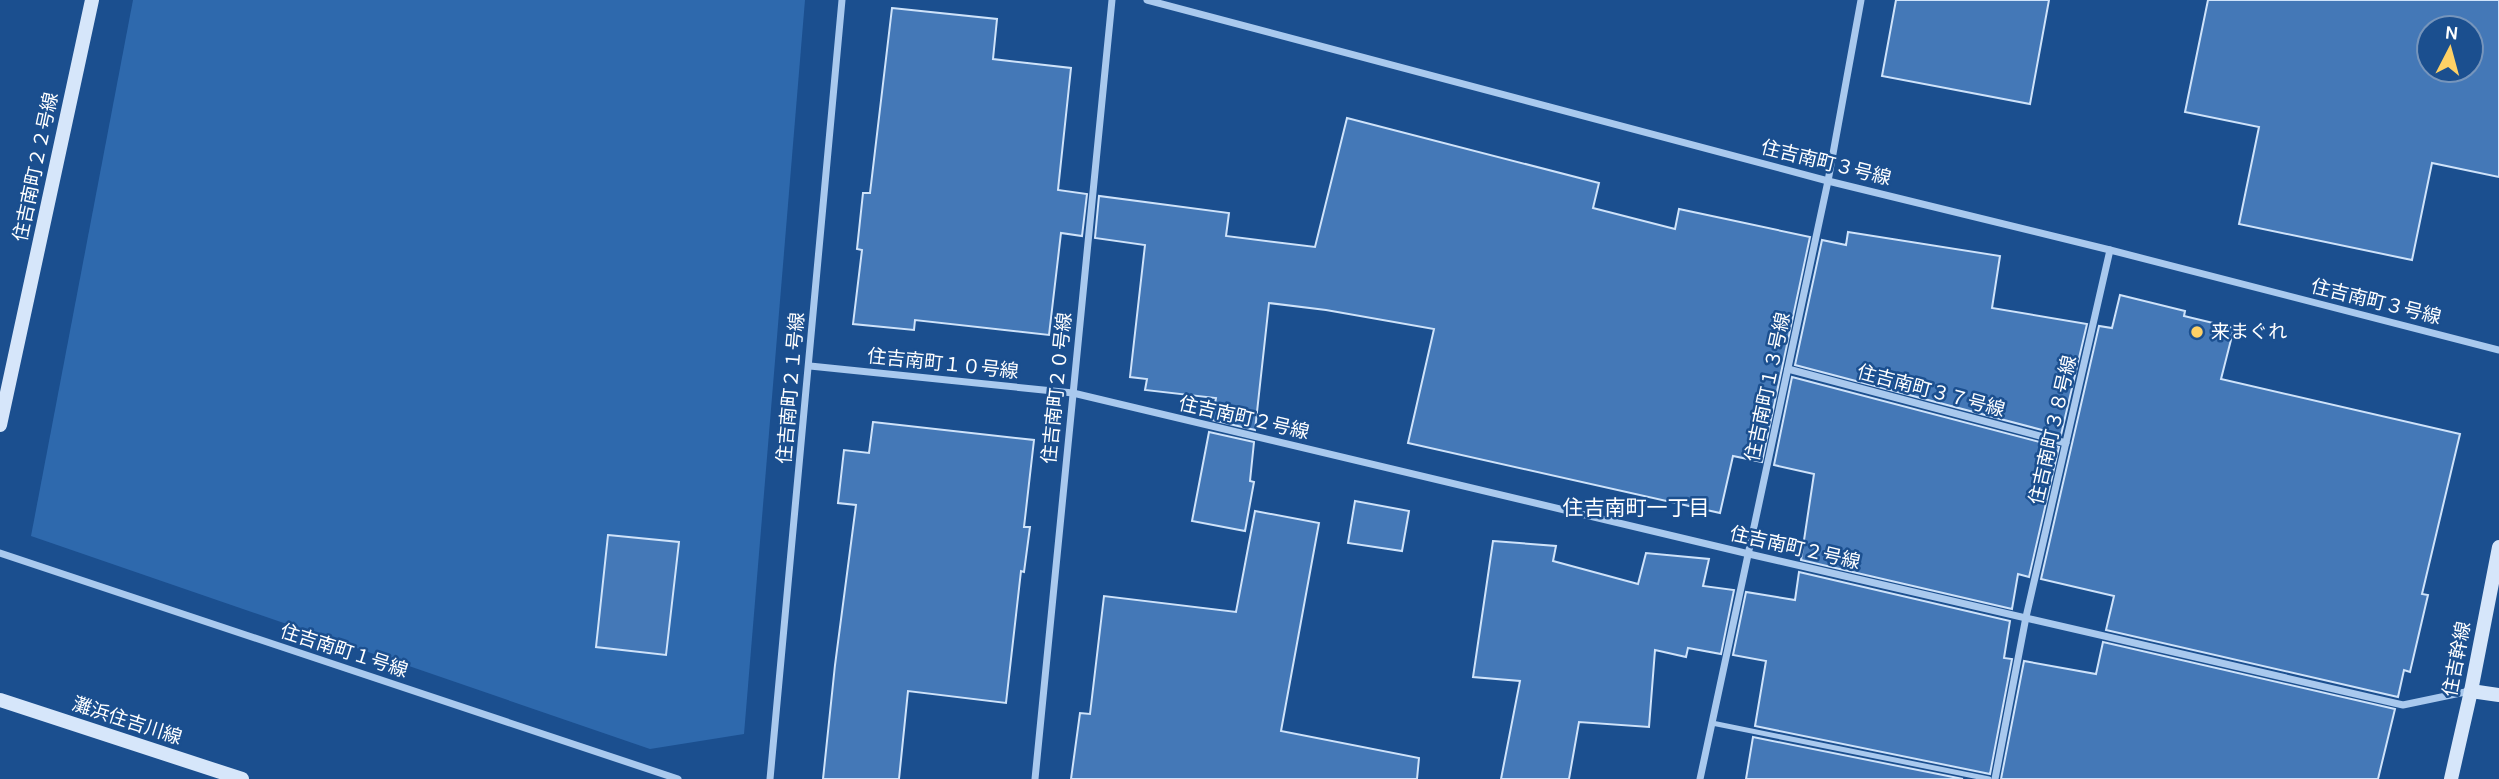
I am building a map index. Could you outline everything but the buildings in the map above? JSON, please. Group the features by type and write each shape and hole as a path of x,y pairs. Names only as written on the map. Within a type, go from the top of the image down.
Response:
{"street":[{"name":"住吉南町２２号線","path":"0,425 92,0"},
{"name":"住吉南町２１号線","path":"770,779 842,0"},
{"name":"住吉南町２０号線","path":"1035,779 1112,0"},
{"name":"住吉南町３号線","path":"1147,0 1828,181 2499,350"},
{"name":"住吉南町１３号線","path":"1700,779 1828,181 1861,0"},
{"name":"住吉南町３８号線","path":"1995,779 2026,617 2110,250"},
{"name":"住吉南町１０号線","path":"810,366 1073,393"},
{"name":"住吉南町３７号線","path":"1788,369 2066,443"},
{"name":"住吉南町２号線","path":"1073,393 1749,554 2403,705 2471,691"},
{"name":"住吉幹線","path":"2451,779 2499,547"},
{"name":"住吉南町１号線","path":"0,553 678,779"},
{"path":"2471,691 2499,695"},
{"name":"灘浜住吉川線","path":"0,700 242,779"}],"lane":[{"path":"1712,723 1989,779"}],"shaded area":[{"path":"133,0 805,0 744,734 650,749 31,536"}],"place":[{"name":"来まぐれ","path":"2197,332"}],"district":[{"name":"住吉南町一丁目","path":"1636,508"}]}
